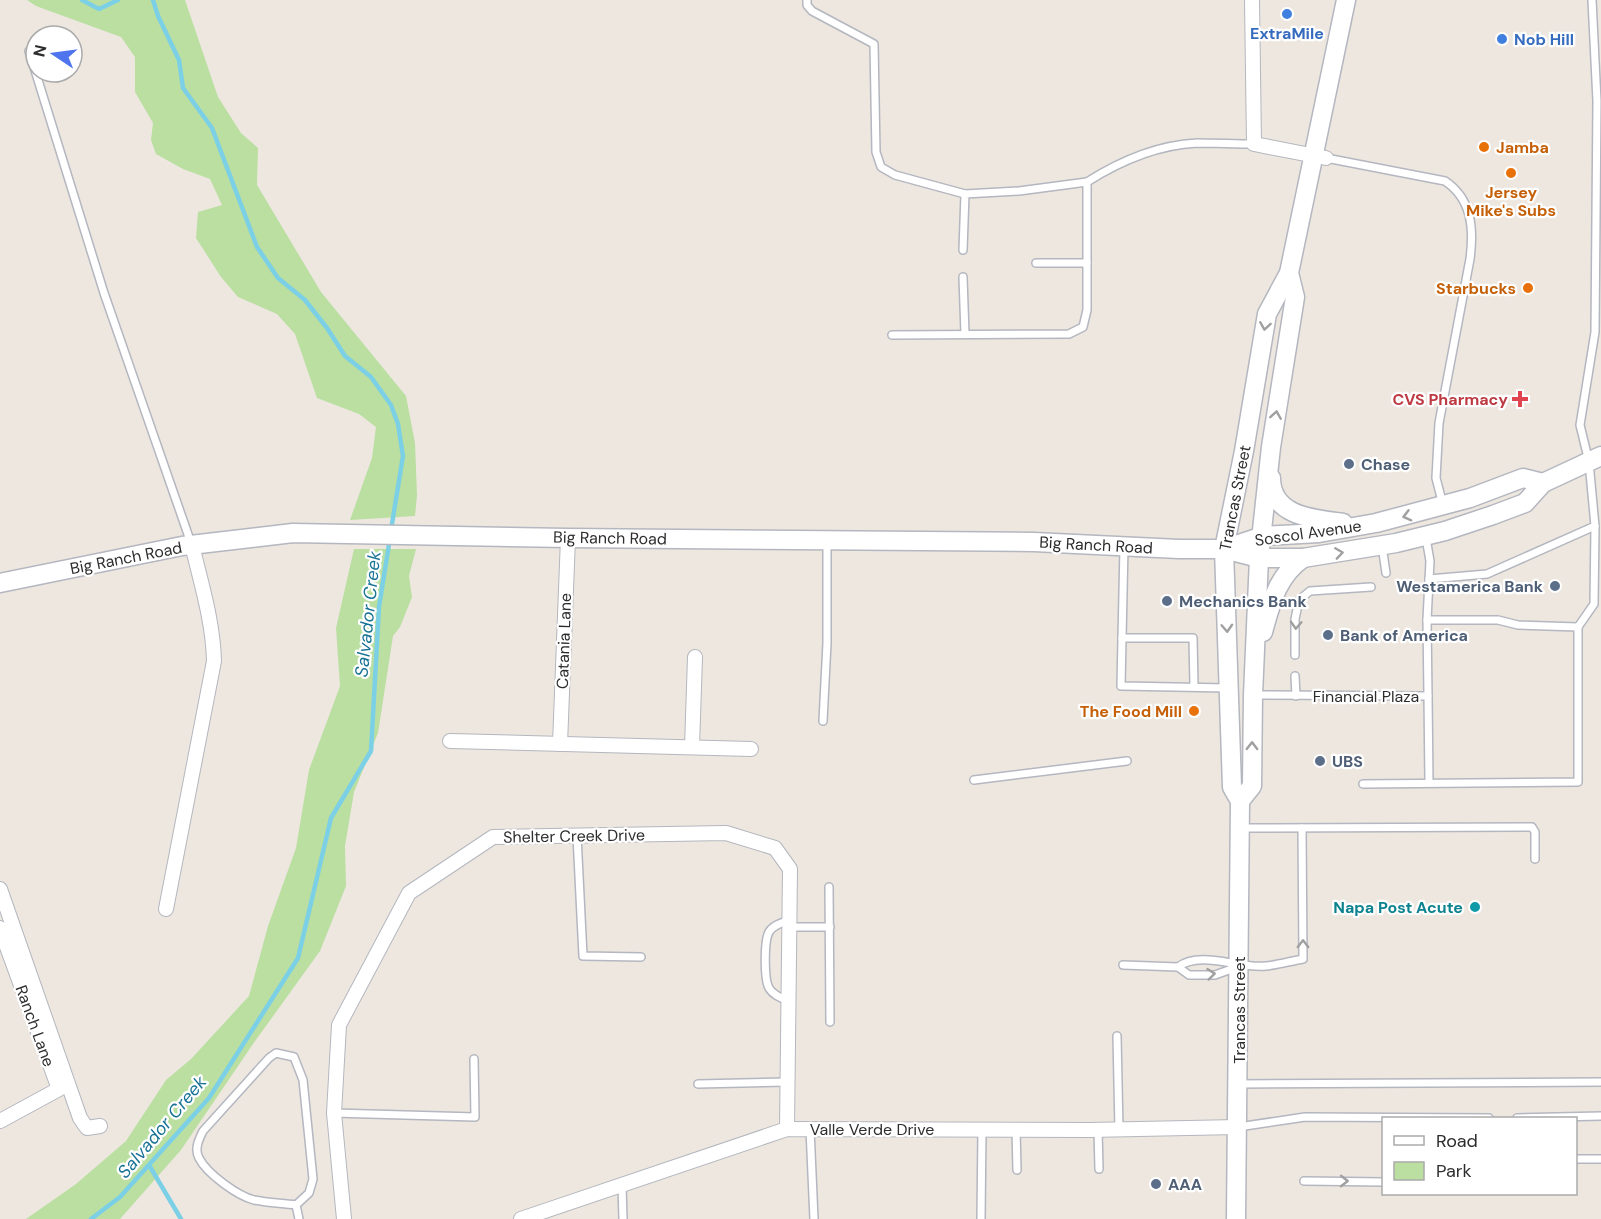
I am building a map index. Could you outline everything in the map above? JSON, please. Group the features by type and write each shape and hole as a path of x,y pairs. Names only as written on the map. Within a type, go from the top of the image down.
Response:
{"main road":[{"name":"Trancas Street","path":"1236,1219 1240,801 1232,786 1224,549 1244,451 1267,314 1289,273 1320,157 1346,0"},
{"name":"Trancas Street","path":"1240,801 1252,786 1252,695 1259,558 1271,447 1295,297 1289,273"},
{"path":"1271,447 1271,484 1285,507 1299,516 1363,526"},
{"name":"Soscol Avenue","path":"1224,549 1259,558 1303,558 1382,546 1425,536 1525,503 1543,483 1595,459"},
{"name":"Soscol Avenue","path":"1224,549 1263,536 1319,533 1363,526 1443,506 1503,487 1523,478 1543,483"},
{"path":"1425,536 1426,525 1492,502 1502,494 1503,487"},
{"name":"Big Ranch Road","path":"0,583 192,545 293,533 1034,543 1224,549"},
{"path":"1252,695 1258,651 1275,592 1286,573 1303,558"}],"street":[{"path":"1252,0 1254,144 1320,157"},
{"name":"Catania Lane","path":"560,744 568,538"},
{"path":"166,909 214,661 208,609 192,545"},
{"path":"692,747 695,657"},
{"path":"450,741 751,749"},
{"name":"Shelter Creek Drive","path":"344,1219 334,1113 339,1025 409,893 493,837 726,833 775,848 790,869 787,1129"},
{"path":"0,889 80,1118 87,1128 100,1126"},
{"name":"Ranch Lane","path":"0,928 6,965 59,1089 0,1121"},
{"name":"Valle Verde Drive","path":"521,1219 787,1129 1119,1130 1238,1127"}],"lane":[{"path":"807,0 807,5 812,11 874,44 876,152 881,167 895,175 965,194 1019,191 1087,182 1113,166 1156,150 1195,143 1254,144"},
{"path":"1363,784 1578,782 1578,627 1594,604 1595,459 1580,425 1594,332 1597,100 1592,0"},
{"path":"39,84 104,293 192,545"},
{"path":"1320,157 1445,181 1453,186 1462,198 1471,217 1473,237 1470,259 1439,423 1436,478 1443,506"},
{"path":"892,335 1069,334 1083,327 1087,310 1087,182"},
{"path":"963,250 965,194"},
{"path":"1036,263 1087,263"},
{"path":"963,277 965,334"},
{"path":"1429,579 1487,574 1595,526"},
{"name":"Financial Plaza","path":"1252,695 1428,696 1427,620 1430,561 1425,536"},
{"path":"823,721 827,643 827,541"},
{"path":"1382,546 1386,573"},
{"path":"1124,547 1121,686 1230,688"},
{"path":"1295,655 1295,619 1299,600 1310,591 1371,587"},
{"path":"1427,620 1498,620 1518,625 1578,627"},
{"path":"1122,638 1193,638 1194,686"},
{"path":"1295,676 1296,696"},
{"path":"1428,696 1429,783"},
{"path":"974,780 1127,760"},
{"path":"1239,828 1532,827 1535,832 1535,859"},
{"path":"1178,967 1187,960 1215,960 1239,966 1266,966 1303,959 1302,828"},
{"path":"577,836 583,956 641,957"},
{"path":"829,887 830,1022"},
{"path":"788,1001 770,991 766,982 766,943 769,933 775,926 789,924 830,927"},
{"path":"1123,965 1178,967 1189,975 1215,975 1239,966"},
{"path":"1117,1036 1119,1130"},
{"path":"276,1053 294,1057 303,1080 313,1179 309,1193 296,1205 253,1200 239,1195 210,1172 198,1157 198,1141 203,1131 276,1053"},
{"path":"334,1113 475,1117 474,1059"},
{"path":"698,1084 787,1082"},
{"path":"1238,1084 1601,1082"},
{"path":"1573,1117 1601,1116"},
{"path":"1238,1127 1305,1117 1382,1118"},
{"path":"810,1129 814,1219"},
{"path":"981,1219 982,1129"},
{"path":"1016,1129 1017,1170"},
{"path":"1098,1130 1098,1168"},
{"path":"1577,1159 1601,1159"},
{"path":"1304,1181 1382,1182"},
{"path":"622,1185 623,1219"},
{"path":"296,1205 299,1219"}],"green space":[{"path":"27,0 185,0 218,97 241,133 258,148 257,185 321,292 406,396 415,443 417,495 415,516 350,520 372,458 376,427 359,414 317,398 295,334 277,314 238,297 221,277 196,238 198,212 222,205 210,179 183,169 156,154 151,140 153,123 135,92 135,57 121,37 36,6"},
{"path":"354,549 416,549 409,576 412,597 400,627 393,636 378,733 354,792 345,846 346,886 320,951 181,1150 120,1219 26,1219 76,1184 126,1141 166,1080 191,1059 249,996 268,926 296,848 309,770 340,686 336,628"}],"waterway":[{"path":"82,0 99,9 118,0"},
{"name":"Salvador Creek","path":"153,0 179,60 183,88 212,128 257,247 278,278 305,300 345,356 371,377 391,405 398,424 403,456 391,530"},
{"name":"Salvador Creek","path":"91,1219 120,1197 209,1098 298,958 331,818 371,751 379,607 390,538"},
{"path":"149,1165 181,1219"}],"place":[{"name":"ExtraMile","path":"1287,14"},
{"name":"Nob Hill","path":"1502,39"},
{"name":"Jamba","path":"1484,147"},
{"name":"Jersey Mike's Subs","path":"1511,173"},
{"name":"Starbucks","path":"1528,288"},
{"name":"CVS Pharmacy","path":"1520,399"},
{"name":"Chase","path":"1349,464"},
{"name":"Westamerica Bank","path":"1555,586"},
{"name":"Mechanics Bank","path":"1167,601"},
{"name":"Bank of America","path":"1328,635"},
{"name":"The Food Mill","path":"1194,711"},
{"name":"UBS","path":"1320,761"},
{"name":"Napa Post Acute","path":"1475,907"},
{"name":"AAA","path":"1156,1184"}]}
